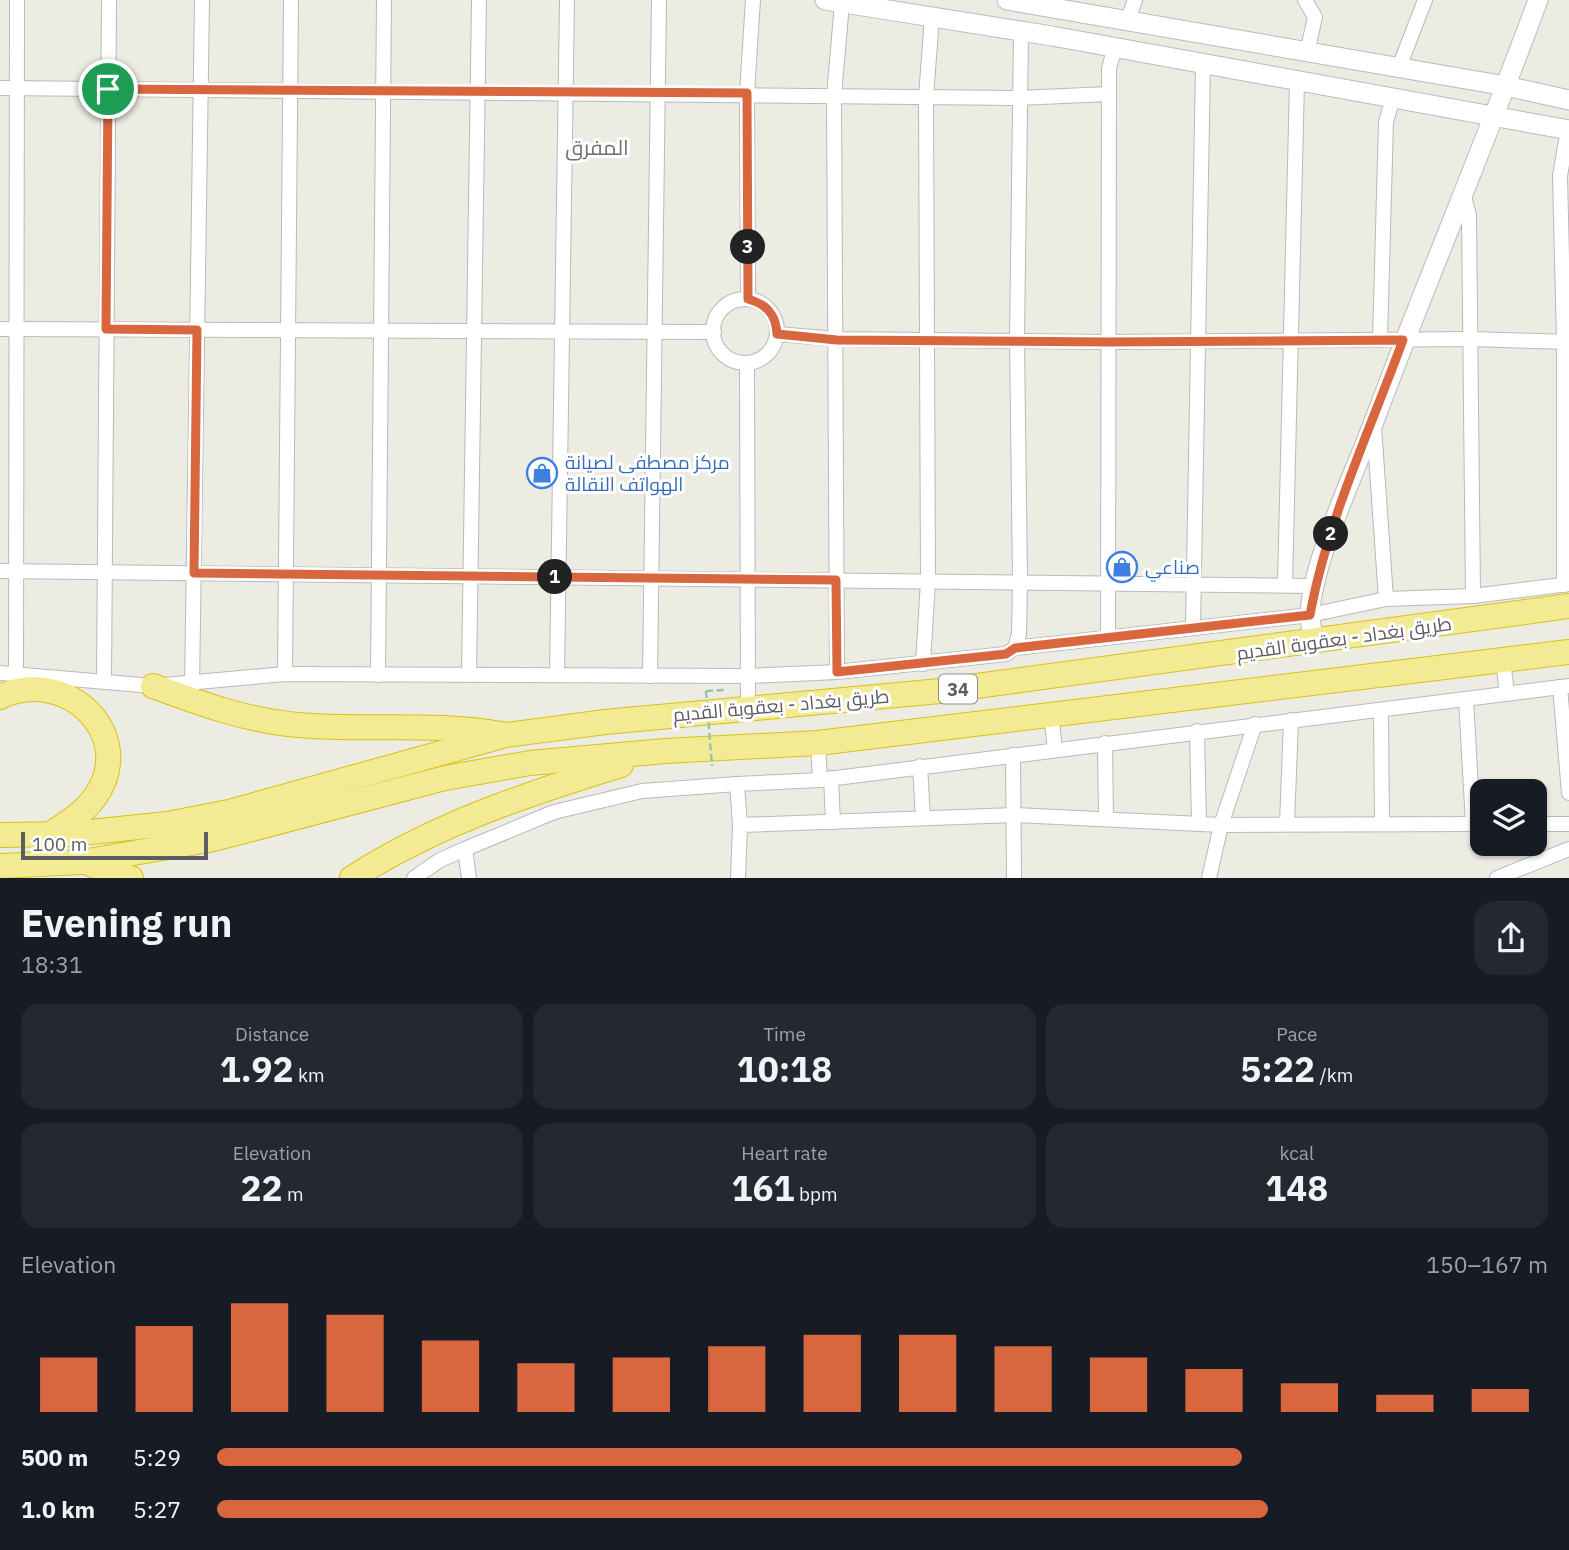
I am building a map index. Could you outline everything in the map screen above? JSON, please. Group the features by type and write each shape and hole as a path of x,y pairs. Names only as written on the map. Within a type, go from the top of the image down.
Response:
{"highway":[{"name":"طريق بغداد - بعقوبة القديم","path":"0,866 82,862 214,839 506,734 940,691 1174,660 1314,641 1567,591"},
{"name":"طريق بغداد - بعقوبة القديم","path":"0,835 50,834 167,824 354,790 530,763 665,751 818,743 1569,652"},
{"path":"1174,660 1177,700"},
{"path":"153,686 192,690 297,725 470,729 506,734"},
{"path":"0,697 20,690 43,689 69,695 96,720 103,735 108,756 105,776 95,797 72,820 50,834"},
{"path":"352,878 409,844 480,811 665,751"},
{"path":"82,862 131,878"}],"street":[{"path":"16,673 17,0"},
{"path":"104,681 109,0"},
{"path":"202,0 192,690 285,674 748,676 837,672 1006,654 1015,648 1310,615 1386,599 1567,591 1567,342 1560,176 1568,130 1203,63 834,1 837,672"},
{"path":"285,674 291,0"},
{"path":"378,675 384,0"},
{"path":"469,675 479,0"},
{"path":"557,675 567,0"},
{"path":"650,676 659,0"},
{"path":"748,299 747,93 753,0"},
{"path":"1007,0 1035,2 1127,22 1398,70 1506,86 1569,100"},
{"path":"1127,22 1135,0"},
{"path":"1305,0 1315,17 1307,53"},
{"path":"1398,70 1425,0"},
{"path":"1314,641 1310,615 1315,586 1335,522 1403,340 1464,196 1492,114 1506,86 1538,0"},
{"path":"923,664 928,580 926,97 932,17"},
{"path":"1015,648 1019,634 1020,582 1017,339 1018,98 1021,32"},
{"path":"1108,637 1109,69 1114,49"},
{"path":"1193,628 1203,63"},
{"path":"1284,584 1297,81"},
{"path":"0,88 566,94 747,93 1018,98 1109,94"},
{"path":"1380,340 1386,122 1393,98"},
{"path":"1464,196 1469,215 1473,596"},
{"path":"739,299 748,299 766,307 773,315 777,334 775,343 764,357 747,363 724,354 714,332 715,323 724,308 739,299"},
{"path":"0,329 714,332"},
{"path":"777,334 837,340 1017,339 1107,342 1471,339 1567,342"},
{"path":"747,363 748,708"},
{"path":"1374,422 1386,599"},
{"path":"0,571 747,577 1315,586"},
{"path":"1503,660 1507,694"},
{"path":"0,673 153,686"},
{"path":"414,878 439,860 554,812 642,791 826,779 1564,686 1569,793"},
{"path":"1466,700 1474,779"},
{"path":"1381,711 1382,824"},
{"path":"1051,714 1055,749"},
{"path":"1287,824 1292,720"},
{"path":"1209,878 1221,825 1255,724"},
{"path":"1197,731 1199,824"},
{"path":"818,743 833,822"},
{"path":"1105,743 1106,819"},
{"path":"1013,755 1014,878"},
{"path":"920,766 923,818"},
{"path":"737,784 740,825 738,878"},
{"path":"740,825 1015,815 1221,825 1470,824"},
{"path":"1547,824 1569,824"},
{"path":"466,849 469,878"},
{"path":"1497,878 1516,874 1569,849"}],"path":[{"path":"712,766 706,691 724,691"}],"place":[{"name":"مركز مصطفى لصيانة الهواتف النقالة","path":"542,473"},
{"name":"صناعي","path":"1122,567"}],"district":[{"name":"المفرق","path":"597,147"}],"route":[{"path":"108,89 566,94 747,93 748,299 758,301 773,315 777,334 837,340 1403,340 1335,522 1315,586 1310,615 1015,648 1006,654 837,672 836,580 194,573 197,330 106,329 108,89"}]}
